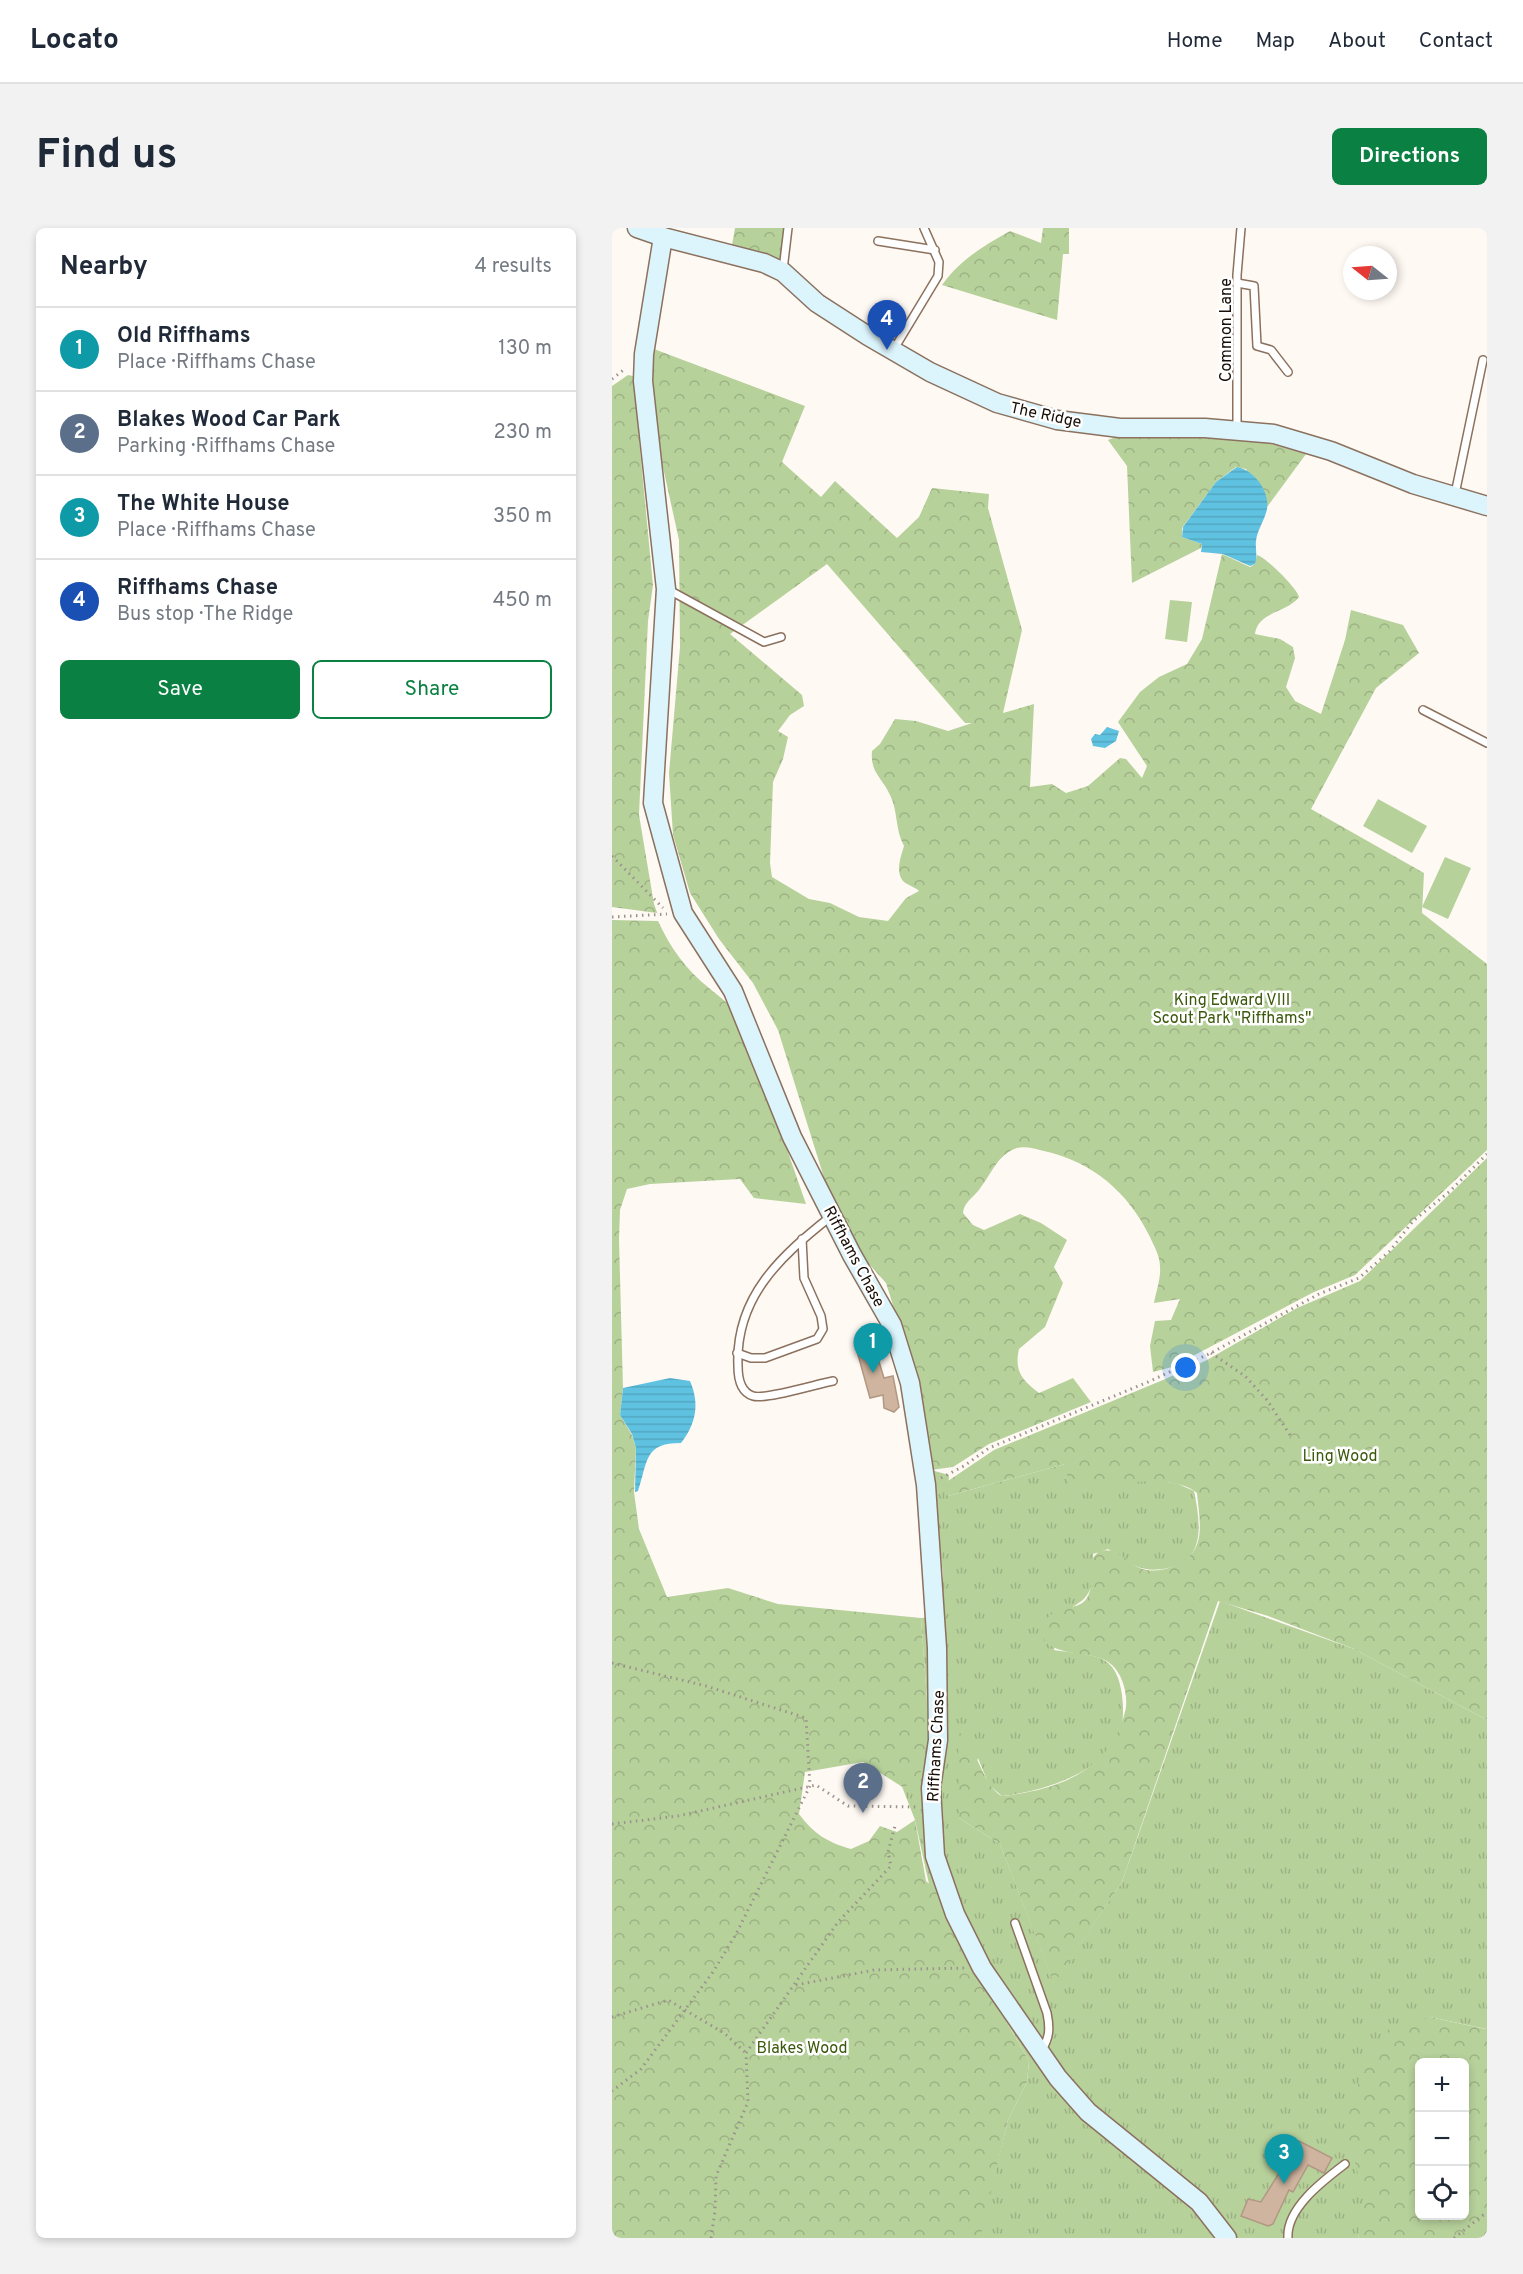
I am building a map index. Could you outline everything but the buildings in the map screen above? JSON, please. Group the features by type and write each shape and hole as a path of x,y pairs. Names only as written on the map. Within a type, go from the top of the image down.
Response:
{"street":[{"name":"The Ridge","path":"637,228 764,263 783,272 817,303 893,351 930,372 997,403 1057,420 1120,428 1205,428 1274,434 1331,451 1413,484 1487,506"},
{"name":"Riffhams Chase","path":"663,237 644,354 643,381 666,589 653,803 676,913 733,991 792,1137 892,1325 910,1383 926,1485 939,1698 938,1740 931,1788 935,1856 955,1914 982,1968 1058,2078 1088,2112 1199,2202 1227,2238"}],"lane":[{"path":"783,272 788,228"},
{"path":"893,351 938,276 939,262 924,228"},
{"name":"Common Lane","path":"1237,432 1238,283 1241,228"},
{"path":"878,241 935,250"},
{"path":"1238,283 1254,286 1257,346 1271,350 1288,372"},
{"path":"1455,497 1483,360"},
{"path":"666,589 764,642 781,637"},
{"path":"1423,710 1487,744"},
{"path":"832,1216 802,1239 764,1280 742,1321 738,1332 737,1353 738,1377 743,1390 752,1396 764,1397 833,1381"},
{"path":"737,1353 751,1358 765,1358 817,1339 823,1329 821,1316 804,1278 802,1239"},
{"path":"1015,1923 1047,2013 1049,2034 1041,2051"},
{"path":"1288,2238 1290,2226 1309,2193 1345,2164"}],"path":[{"path":"612,856 676,913"},
{"path":"612,917 676,913"},
{"path":"926,1485 964,1466 988,1448 1148,1382 1211,1353 1319,1294 1359,1278 1390,1251 1413,1221 1449,1192 1487,1154"},
{"path":"1211,1353 1245,1376 1267,1400 1290,1435"},
{"path":"612,1663 706,1686 806,1718 810,1786 736,1934 713,1972 641,2068 612,2091"},
{"path":"612,1824 678,1816 816,1785 848,1806 903,1805 932,1809"},
{"path":"711,2238 715,2211 716,2176 748,2102 746,2053 762,2027 794,1986 838,1922 891,1866 888,1852 895,1826"},
{"path":"794,1986 874,1970 982,1968"},
{"path":"612,2017 668,2000 724,2033 746,2053"},
{"path":"1454,2238 1487,2212"}],"green space":[{"path":"735,228 791,228 783,262 732,245"},
{"path":"1043,228 1069,228 1069,254 1063,254 1057,320 942,285 964,261 1010,231 1041,243"},
{"name":"King Edward VIII Scout Park \"Riffhams\"","path":"654,349 805,406 782,462 821,497 835,481 897,538 919,517 932,488 989,494 988,508 1022,630 1003,713 1034,704 1030,787 1052,784 1066,793 1088,786 1120,758 1126,759 1142,778 1147,766 1118,722 1140,692 1159,677 1187,664 1202,639 1222,554 1250,567 1255,564 1257,555 1262,557 1297,593 1299,597 1294,602 1261,621 1255,634 1280,639 1293,647 1295,658 1286,687 1295,701 1321,714 1345,640 1351,610 1403,625 1419,653 1376,688 1311,809 1424,873 1422,913 1487,964 1487,1150 1355,1275 1312,1293 1172,1367 1153,1372 1150,1346 1155,1321 1171,1320 1180,1299 1154,1303 1160,1276 1160,1263 1141,1221 1120,1193 1093,1171 1062,1156 1030,1148 1020,1147 1010,1151 996,1164 979,1190 965,1205 963,1213 973,1225 984,1230 1020,1214 1041,1223 1067,1240 1054,1267 1063,1283 1045,1327 1019,1349 1018,1363 1024,1379 1039,1393 1073,1378 1091,1402 989,1444 953,1467 931,1470 922,1416 922,1398 886,1283 860,1254 826,1184 778,1030 753,983 719,939 690,893 673,835 669,773 680,647 679,540 657,440 652,393","holes":["827,564 965,723 972,723 948,731 916,721 895,719 880,744 872,751 875,770 893,801 904,846 899,873 905,882 919,891 906,898 888,921 859,917 830,903 809,899 772,877 770,863 773,782 783,759 788,737 778,731 790,715 804,706 802,695 730,634"]},
{"path":"628,375 633,376 653,585 648,621 639,815 654,904 659,918 657,913 612,907 612,386"},
{"path":"1138,428 1236,434 1306,454 1267,507 1246,469 1236,467 1216,482 1182,528 1182,537 1202,544 1201,548 1132,583 1127,466 1108,440"},
{"path":"1170,600 1192,602 1187,642 1165,639"},
{"path":"1378,799 1427,826 1412,853 1363,826"},
{"path":"1445,857 1471,868 1448,919 1422,907"},
{"name":"Blakes Wood","path":"612,920 658,921 673,949 686,966 741,1017 806,1204 754,1198 740,1179 650,1184 627,1189 620,1210 619,1239 623,1388 620,1415 632,1435 636,1448 634,1492 639,1529 667,1597 728,1588 778,1604 921,1618 928,1714 924,1769 904,1788 863,1762 805,1772 799,1814 822,1836 851,1849 869,1841 880,1826 897,1832 915,1820 926,1881 935,1889 951,1925 1029,2061 1027,2082 1008,2120 980,2238 612,2238"},
{"name":"Ling Wood","path":"1487,1158 1487,1720 1354,1649 1268,1616 1218,1601 1122,1882 1054,1984 1000,1844 959,1818 958,1731 971,1747 990,1784 1002,1796 1043,1789 1079,1774 1094,1763 1118,1732 1125,1712 1126,1693 1122,1680 1116,1669 1105,1660 1052,1647 1044,1641 1043,1625 1050,1615 1076,1606 1089,1595 1091,1560 1099,1551 1112,1551 1140,1568 1151,1570 1171,1567 1183,1561 1191,1554 1199,1537 1197,1493 1172,1483 1156,1482 1073,1488 1069,1487 1065,1464 948,1496 942,1485 994,1450 1207,1360 1297,1308 1360,1281"},
{"path":"1065,1464 1178,1484 1194,1491 1199,1526 1195,1548 1189,1557 1181,1564 1152,1570 1140,1568 1108,1549 1093,1554 1093,1576 1089,1591 1080,1603 1060,1613 1054,1650 1100,1658 1112,1667 1119,1680 1123,1716 1121,1728 1114,1743 1103,1757 1072,1777 1035,1790 1002,1796 989,1785 978,1758 959,1818 1000,1844 1054,1983 1122,1882 1220,1601 1354,1649 1487,1720 1487,2027 1486,2029 1430,2017 1367,2203 1358,2238 979,2238 1008,2120 1027,2082 1029,2061 929,1884 915,1820 901,1784 928,1714 921,1618 942,1616 943,1574 931,1470 949,1475 948,1496"},
{"path":"1430,2017 1485,2029 1487,2027 1487,2238 1358,2238 1365,2201 1343,2116 1384,2031"}],"water":[{"path":"1237,467 1249,472 1260,482 1267,502 1266,513 1257,537 1256,561 1250,566 1223,554 1201,552 1202,544 1182,537 1183,527 1216,482"},
{"path":"1107,727 1119,731 1116,741 1105,748 1093,746 1091,739 1095,734 1100,735"},
{"path":"670,1378 690,1381 696,1406 693,1421 681,1443 660,1446 649,1456 638,1491 635,1492 636,1448 632,1434 620,1415 623,1388"}],"place":[{"name":"Riffhams Chase","path":"887,350"},
{"name":"Old Riffhams","path":"873,1373"},
{"name":"Blakes Wood Car Park","path":"863,1813"},
{"name":"The White House","path":"1284,2184"}]}
